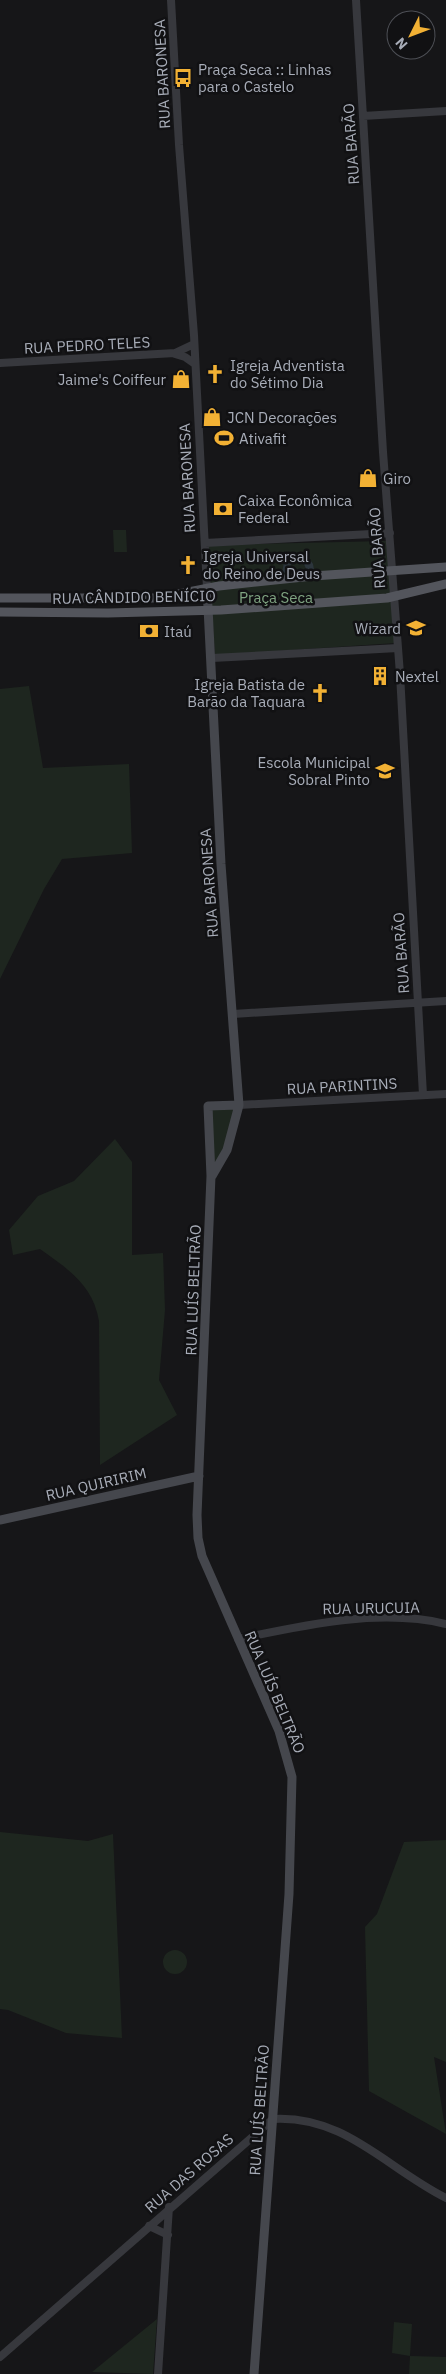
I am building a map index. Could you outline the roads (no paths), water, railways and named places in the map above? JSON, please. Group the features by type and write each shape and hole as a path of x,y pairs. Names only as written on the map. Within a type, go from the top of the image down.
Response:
{"main road":[{"name":"RUA CÂNDIDO BENÍCIO","path":"0,598 158,598 208,588 313,576 446,567"},
{"name":"RUA CÂNDIDO BENÍCIO","path":"0,612 108,614 209,610 394,597 446,584"},
{"name":"RUA BARONESA","path":"208,588 220,858 239,1105"},
{"name":"RUA LUÍS BELTRÃO","path":"214,1164 208,1106 239,1105 233,1134 214,1164 211,1176 197,1515 199,1547 279,1731 292,1777 289,1894 254,2374"},
{"name":"RUA QUIRIRIM","path":"0,1520 199,1476"}],"street":[{"name":"RUA BARONESA","path":"171,0 208,588"},
{"name":"RUA BARÃO","path":"356,0 382,444 398,648 423,1095"},
{"path":"363,116 446,111"},
{"name":"RUA PEDRO TELES","path":"175,354 194,344"},
{"name":"RUA PEDRO TELES","path":"0,363 175,354 185,357 195,364"},
{"path":"204,543 390,533"},
{"path":"212,658 398,648"},
{"path":"233,1014 446,1001"},
{"name":"RUA PARINTINS","path":"239,1105 446,1094"},
{"name":"RUA URUCUIA","path":"238,1639 336,1621 401,1619 446,1624"},
{"path":"273,2119 305,2120 333,2128 358,2142 424,2187 446,2198"},
{"name":"RUA DAS ROSAS","path":"0,2357 169,2207 273,2119"},
{"path":"158,2374 169,2207"},
{"path":"149,2226 168,2235"}],"place":[{"name":"Praça Seca :: Linhas para o Castelo","path":"183,78"},
{"name":"Igreja Adventista do Sétimo Dia","path":"215,374"},
{"name":"Jaime's Coiffeur","path":"181,379"},
{"name":"JCN Decorações","path":"212,417"},
{"name":"Ativafit","path":"224,438"},
{"name":"Giro","path":"368,478"},
{"name":"Caixa Econômica Federal","path":"223,509"},
{"name":"Igreja Universal do Reino de Deus","path":"188,565"},
{"name":"Wizard","path":"416,628"},
{"name":"Itaú","path":"149,631"},
{"name":"Nextel","path":"380,676"},
{"name":"Igreja Batista de Barão da Taquara","path":"320,693"},
{"name":"Escola Municipal Sobral Pinto","path":"385,771"}],"park label":[{"name":"Praça Seca","path":"276,597"}]}
